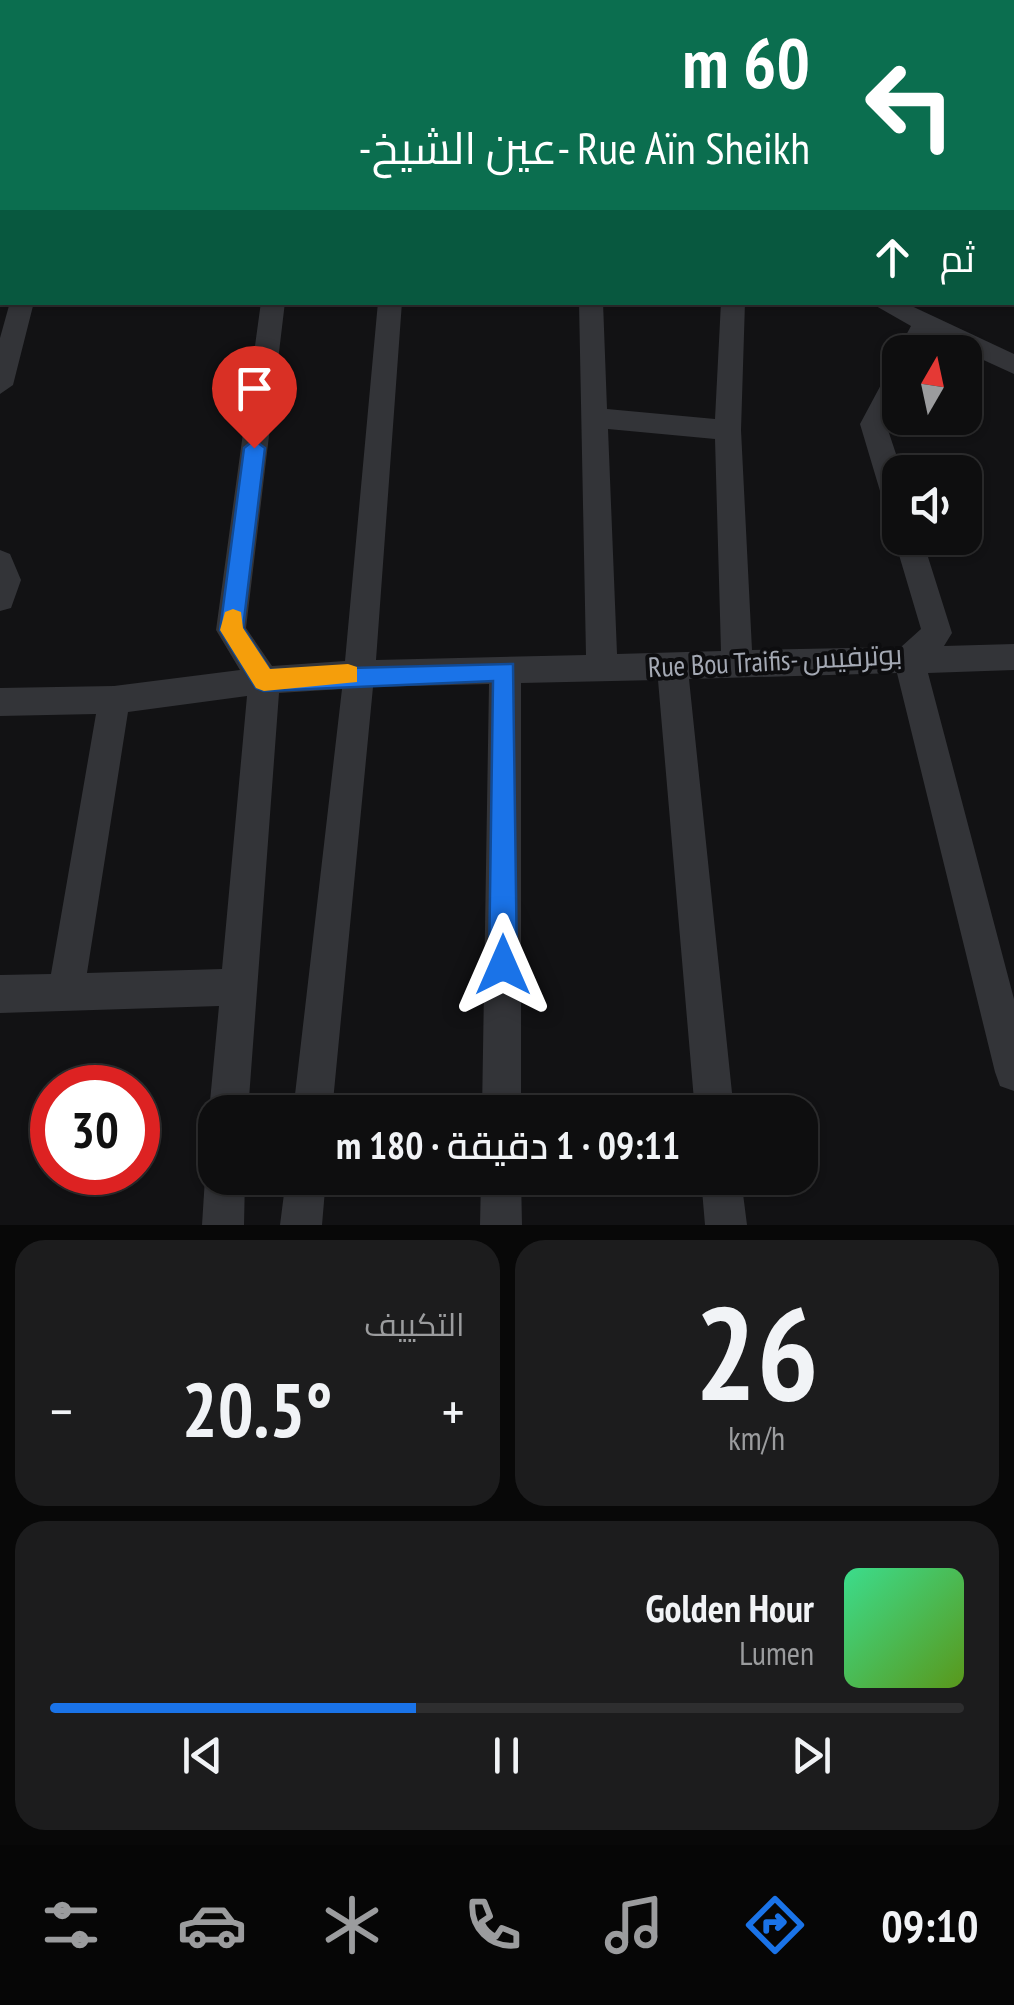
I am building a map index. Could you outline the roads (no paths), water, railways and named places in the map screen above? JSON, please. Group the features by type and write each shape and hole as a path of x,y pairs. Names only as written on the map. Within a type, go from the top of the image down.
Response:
{"street":[{"path":"0,386 21,305"},
{"path":"231,1095 264,680 232,630 273,305"},
{"path":"315,1095 359,674 390,305"},
{"path":"591,305 602,668"},
{"path":"733,305 728,430 737,665"},
{"path":"886,305 1014,365"},
{"path":"919,335 925,323"},
{"path":"882,407 873,424 883,455"},
{"path":"594,418 728,430"},
{"name":"Rue Bou Traifis- بوترفيس","path":"359,674 909,659 938,634 913,555"},
{"path":"0,562 6,580 0,599"},
{"path":"1014,656 909,659 1014,1072"},
{"path":"672,667 713,1095"},
{"path":"502,1095 505,671"},
{"path":"0,702 114,700 264,680 359,674"},
{"path":"66,992 114,700"},
{"path":"0,994 237,986"},
{"path":"222,1225 225,1195"},
{"path":"301,1225 304,1195"},
{"path":"501,1195 501,1225"},
{"path":"723,1195 726,1225"}]}
